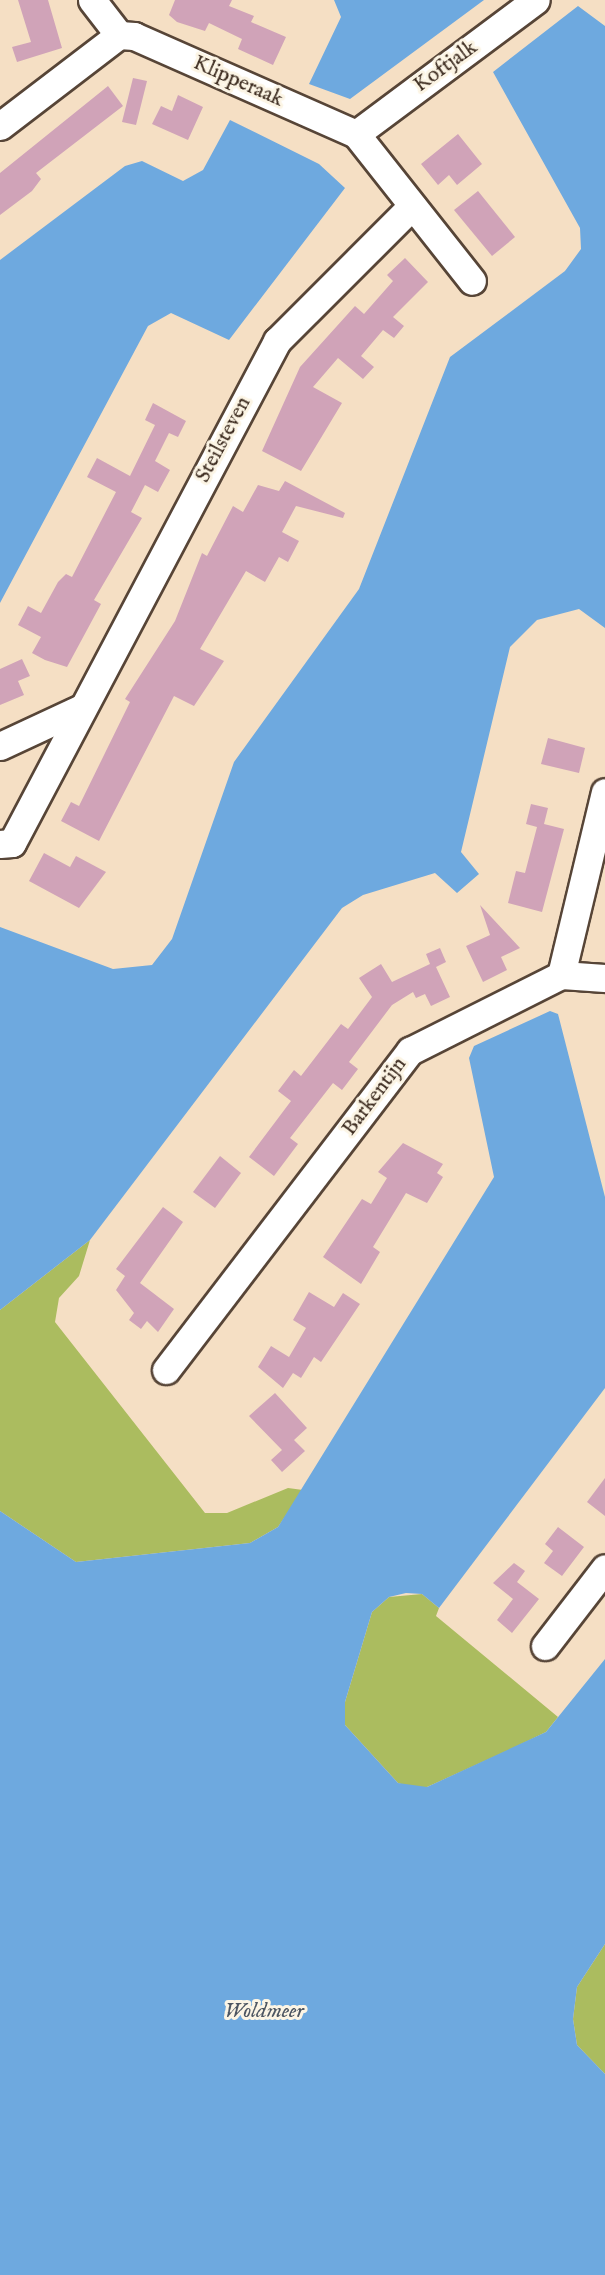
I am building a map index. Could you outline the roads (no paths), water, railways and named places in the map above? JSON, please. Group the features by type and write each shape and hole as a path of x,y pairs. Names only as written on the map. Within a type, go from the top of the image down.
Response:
{"street":[{"path":"0,126 119,35 92,0"},
{"name":"Koftjalk","path":"356,134 536,0"},
{"name":"Klipperaak","path":"119,35 134,36 356,134"},
{"path":"356,134 472,281"},
{"name":"Steilsteven","path":"0,844 12,843 277,340 412,206"},
{"path":"0,746 82,708"},
{"path":"605,792 561,975 605,978"},
{"name":"Barkentijn","path":"166,1370 410,1051 561,975"},
{"path":"545,1646 605,1568"}],"water":[{"path":"334,0 484,0 350,99 309,84 341,17"},
{"path":"578,6 605,26 605,628 579,609 537,620 510,647 461,852 479,874 457,893 435,873 363,895 342,908 90,1240 0,1310 0,927 113,969 152,965 172,939 234,762 359,589 450,357 565,271 581,249 580,228 493,72"},
{"path":"230,120 319,164 345,188 229,340 171,313 148,326 0,603 0,260 125,166 142,161 183,181 203,170"},
{"name":"Woldmeer","path":"550,1011 558,1014 605,1197 605,1388 439,1608 422,1594 406,1593 389,1597 372,1612 345,1702 345,1725 398,1783 427,1787 546,1732 605,1659 605,1944 577,1987 573,2019 577,2045 605,2074 605,2275 0,2275 0,1511 76,1562 250,1543 278,1527 494,1177 469,1058 474,1046"}]}
